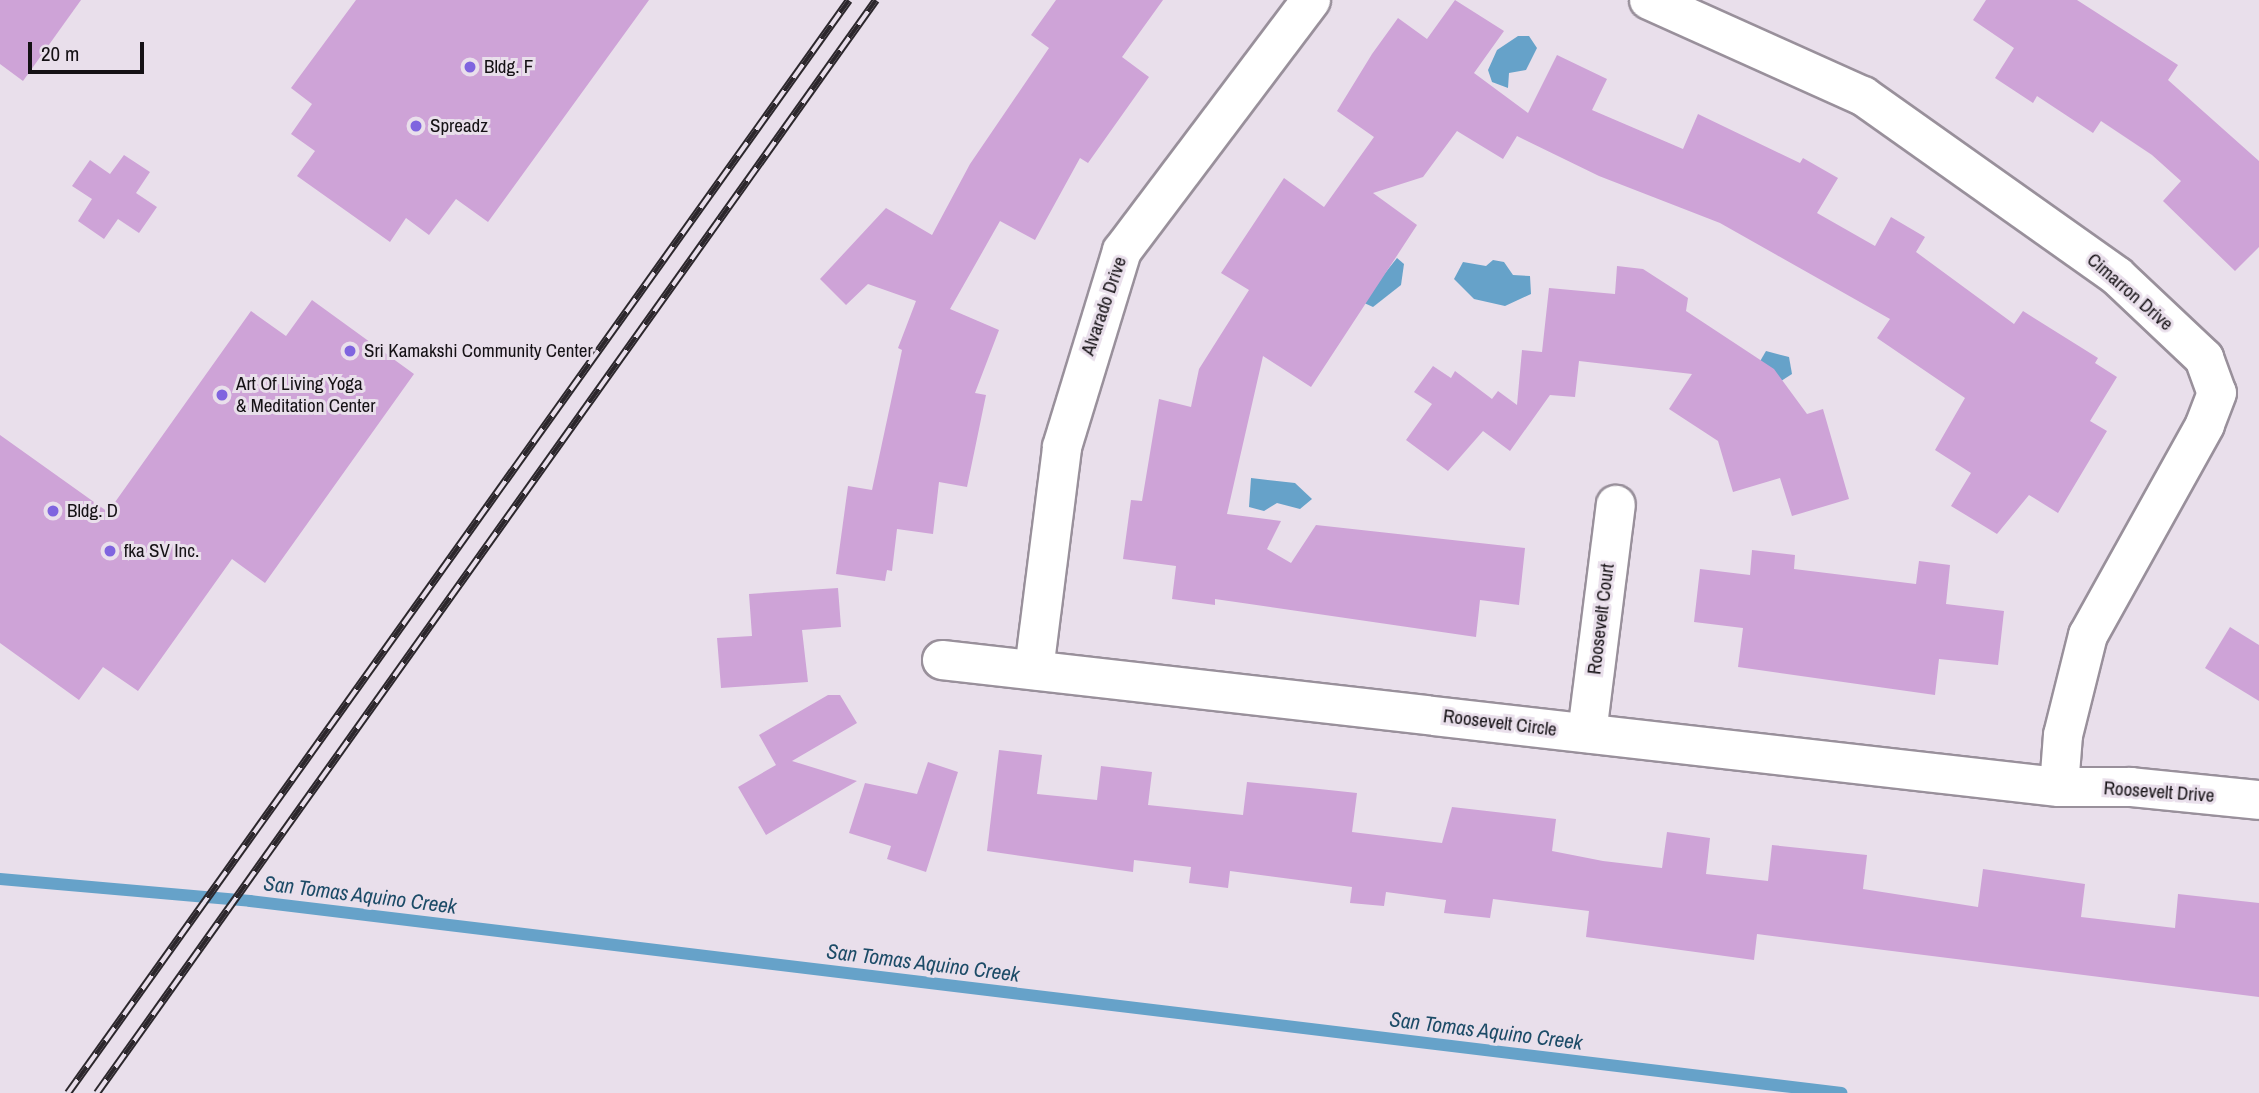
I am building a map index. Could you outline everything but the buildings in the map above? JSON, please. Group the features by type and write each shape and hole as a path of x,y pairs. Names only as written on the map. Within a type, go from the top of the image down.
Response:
{"street":[{"name":"Alvarado Drive","path":"1034,670 1062,447 1122,251 1311,0"},
{"name":"Cimarron Drive","path":"1649,0 1863,96 2118,276 2204,358 2217,393 2205,425 2088,635 2063,735 2059,787"},
{"name":"Roosevelt Court","path":"1587,733 1616,505"},
{"name":"Roosevelt Circle","path":"942,660 2059,787"},
{"name":"Roosevelt Drive","path":"2059,787 2131,787 2259,800"}],"water":[{"path":"1518,36 1529,36 1537,48 1526,70 1509,73 1508,88 1492,82 1488,70 1497,50"},
{"path":"1397,258 1404,264 1401,285 1373,307 1362,302"},
{"path":"1493,260 1504,262 1513,275 1530,276 1531,294 1505,306 1474,299 1454,279 1463,262 1486,266"},
{"path":"1766,351 1789,357 1792,374 1753,399 1755,370"},
{"path":"1251,478 1295,483 1312,499 1300,509 1277,503 1264,511 1249,507"}],"waterway":[{"name":"San Tomas Aquino Creek","path":"0,879 250,901 1841,1093"}],"railway":[{"path":"68,1093 849,0"},
{"path":"97,1093 876,0"}],"place":[{"name":"Bldg. F","path":"470,67"},
{"name":"Spreadz","path":"416,126"},
{"name":"Sri Kamakshi Community Center","path":"350,351"},
{"name":"Art Of Living Yoga & Meditation Center","path":"222,395"},
{"name":"Bldg. D","path":"53,511"},
{"name":"fka SV Inc.","path":"110,551"}]}
